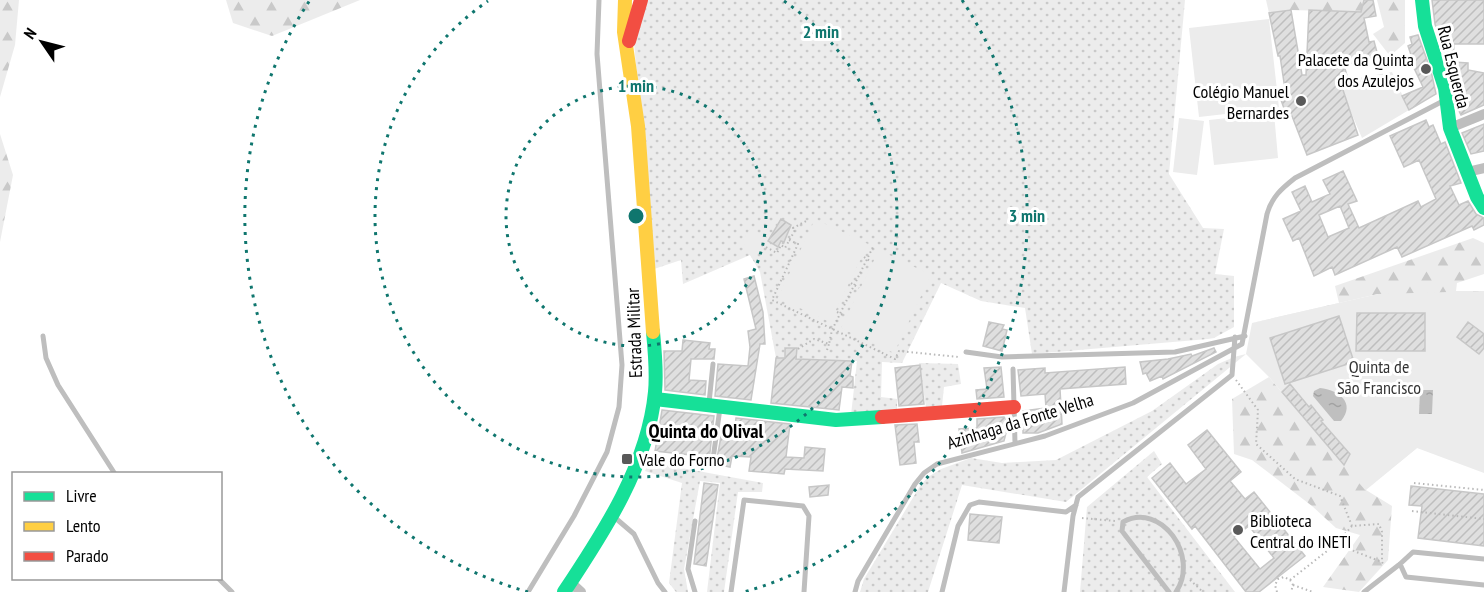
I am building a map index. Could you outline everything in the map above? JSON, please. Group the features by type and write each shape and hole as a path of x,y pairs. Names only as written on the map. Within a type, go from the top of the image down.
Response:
{"street":[{"name":"Estrada Militar","path":"567,587 611,514 636,463 655,399 649,265 637,123 622,14 625,0"},
{"name":"Estrada Militar","path":"626,52 641,0"},
{"name":"Rua Esquerda","path":"1422,0 1425,27 1440,68 1450,128 1477,197 1484,208"},
{"path":"1450,128 1484,114"},
{"path":"1467,172 1484,168"},
{"name":"Azinhaga da Fonte Velha","path":"655,399 836,420 1014,407"},
{"path":"567,587 581,592"}],"lane":[{"path":"528,592 574,516 607,452 620,407 622,365 597,54 599,0"},
{"path":"966,352 1002,357 1175,352 1245,336 1267,214 1270,202 1277,192 1295,178 1446,99"},
{"path":"43,336 46,358 58,385 114,472"},
{"name":"Azinhaga da Fonte Velha","path":"855,592 858,581 915,484 924,473 937,464 1044,436 1133,403 1233,350 1242,344 1245,336"},
{"path":"1064,592 1073,516 1078,497 1232,375 1235,337"},
{"path":"713,364 713,459"},
{"path":"1013,369 1015,443"},
{"path":"731,592 744,500 803,506 809,516 804,592"},
{"path":"942,592 958,526 970,505 979,501 1066,512 1076,505"},
{"path":"611,514 634,534 657,583 665,592"},
{"path":"1169,592 1122,531 1123,522 1136,517 1150,520 1170,531 1182,550 1184,563 1183,576 1176,592"},
{"path":"695,592 688,569 696,521"},
{"path":"1364,592 1413,552 1484,558"},
{"path":"1400,564 1406,577 1484,585"},
{"path":"219,580 232,592"}],"path":[{"path":"762,245 777,253 781,246 785,248 795,230 792,228 808,220"},
{"path":"789,240 798,244 772,300 895,359 899,351 965,357 966,352"},
{"path":"827,350 832,330 874,245"},
{"path":"853,284 859,288"},
{"path":"798,350 814,339 828,344"},
{"path":"1232,375 1258,410 1256,444 1295,479 1340,496 1352,526"},
{"path":"1414,483 1484,490"},
{"path":"1412,511 1484,519"},
{"path":"1073,516 1123,522"},
{"path":"1290,580 1336,544 1352,526 1379,524 1382,532 1382,562 1387,573"},
{"path":"1336,544 1382,562"},
{"path":"1183,576 1194,582 1203,592"},
{"path":"1276,592 1275,585 1278,579 1284,577 1293,585 1313,592"},
{"path":"1291,592 1293,585"}],"green space":[{"path":"0,0 19,0 15,45 0,97"},
{"path":"226,0 360,0 272,36 233,23"},
{"path":"646,0 1185,0 1169,174 1203,228 1224,229 1215,274 1234,276 1234,327 1208,339 1032,354 1025,308 981,301 941,283 902,363 882,362 881,397 897,399 897,409 851,415 857,361 776,358 760,272 750,255 683,284 681,260 654,269 634,40"},
{"path":"1266,0 1364,0 1361,12 1291,10 1269,13"},
{"path":"1377,0 1405,0 1405,43 1390,56 1373,34 1384,27"},
{"path":"1269,19 1279,108 1199,117 1189,28"},
{"path":"1392,72 1409,110 1362,138 1338,82"},
{"path":"1274,113 1278,158 1214,165 1209,120"},
{"path":"1179,118 1204,121 1197,175 1173,172"},
{"path":"0,134 13,175 0,242"},
{"path":"815,219 868,244 830,322 778,298"},
{"path":"751,228 767,238 752,258 742,241"},
{"path":"1473,238 1484,243 1484,274 1457,283 1456,291 1484,291 1484,328 1378,294 1339,303 1335,286"},
{"path":"879,250 931,275 894,353 841,328"},
{"name":"Quinta de São Francisco","path":"1484,291 1484,473 1417,448 1365,490 1269,377 1246,354 1252,323 1378,294"},
{"path":"1339,303 1336,308 1252,323"},
{"path":"1246,354 1066,502 962,485 928,592 860,592 864,579 920,486 928,477 941,469 971,458 1002,463 1056,460 1152,411 1218,364"},
{"path":"919,363 958,364 961,384 944,387 942,406 926,407"},
{"path":"1269,377 1344,465 1417,448 1366,490 1392,506 1388,560 1359,592 1323,587 1360,535 1336,528 1312,506 1252,460 1234,454 1232,399"},
{"path":"1154,451 1162,464 1147,477 1235,592 1080,592 1087,507"},
{"path":"649,462 763,483 762,492 738,492 724,592 707,592 720,483 700,481 684,569 688,592 676,592 669,583 682,483 645,471"}],"water":[{"path":"1320,388 1333,391 1343,398 1347,409 1341,421 1334,421 1313,396 1314,391"},
{"path":"1420,390 1433,390 1432,414 1419,414"}],"building":[{"path":"1364,0 1373,0 1376,16 1364,18 1369,42 1374,41 1378,56 1344,65 1347,76 1339,78 1358,135 1307,155 1292,116 1287,117 1280,97 1286,96 1280,56 1278,56 1269,13 1291,10 1302,75 1306,75 1309,10 1361,12"},
{"path":"1432,0 1484,0 1484,44 1454,44 1453,62 1468,63 1468,70 1484,73 1484,105 1461,115 1457,107 1449,66 1435,24"},
{"name":"Palacete da Quinta dos Azulejos","path":"1418,35 1431,71 1436,94 1409,110 1402,96 1423,87 1413,66 1408,46 1412,44 1410,37"},
{"path":"1426,120 1429,127 1433,125 1441,144 1445,142 1461,183 1450,186 1459,205 1468,201 1476,214 1484,218 1484,225 1474,230 1472,226 1402,257 1397,247 1335,275 1332,267 1314,276 1299,238 1293,241 1283,219 1301,211 1292,192 1305,186 1312,202 1330,194 1323,180 1343,171 1357,201 1348,204 1359,228 1418,201 1421,207 1436,199 1419,160 1404,167 1390,136","holes":["1340,206 1349,228 1328,237 1319,215"]},
{"path":"1484,124 1484,151 1471,154 1462,133"},
{"path":"781,219 791,225 784,242 781,241 778,247 768,241"},
{"path":"754,276 763,312 765,344 760,344 751,400 715,396 718,364 748,366 750,347 748,331 756,329 744,279"},
{"path":"1357,313 1425,313 1425,351 1356,351"},
{"path":"1339,316 1354,362 1285,384 1270,338"},
{"path":"989,322 1004,325 1002,329 1007,330 1002,351 983,346"},
{"path":"1468,322 1484,334 1484,348 1479,354 1457,337"},
{"path":"683,340 710,343 709,349 715,349 714,359 691,359 689,380 706,381 705,395 665,390 664,351 682,351"},
{"path":"785,348 797,348 796,359 852,361 850,376 853,377 853,388 842,387 839,410 771,403 776,358 785,358"},
{"path":"1214,348 1216,352 1163,379 1162,376 1150,381 1146,373 1143,374 1140,362 1191,354 1192,356"},
{"path":"920,365 924,404 899,406 895,368"},
{"path":"1001,367 1004,397 977,399 976,390 987,389 984,368"},
{"path":"1125,367 1126,384 1060,389 1062,424 1038,433 1023,433 1023,411 1046,408 1045,394 1021,396 1018,370 1045,368 1045,373"},
{"path":"1290,384 1309,407 1311,405 1323,420 1321,421 1350,454 1344,465 1282,392"},
{"path":"662,410 714,416 709,461 691,458 691,455 655,451"},
{"path":"1004,417 1007,429 1004,441 962,453 959,429 977,428 977,419"},
{"path":"736,418 790,424 786,457 804,458 805,447 825,449 823,471 785,469 784,474 749,471 751,457 732,456 730,467 716,464 722,431 734,434"},
{"path":"917,424 919,442 914,442 916,463 900,465 895,425"},
{"path":"1207,430 1241,472 1230,481 1245,499 1254,492 1305,556 1259,592 1246,592 1195,526 1192,529 1152,478 1170,463 1186,484 1206,469 1188,445","holes":["1249,526 1274,558 1260,569 1234,537"]},
{"path":"704,483 718,485 706,566 694,564"},
{"path":"829,485 828,495 810,497 809,487"},
{"path":"1411,486 1484,494 1484,546 1418,538 1422,506 1409,505"},
{"path":"970,514 1002,517 999,543 968,540"}],"traffic: fast":[{"path":"1422,0 1425,26 1445,88 1450,128 1477,197 1484,208"},
{"path":"564,592 609,522 634,472 643,446 651,419 655,392 653,332"},
{"path":"655,399 836,420 882,417"}],"traffic: slow":[{"path":"625,0 624,32 638,126 653,332"}],"traffic: jam":[{"path":"629,41 641,0"},
{"path":"882,417 1014,407"}],"place":[{"name":"Palacete da Quinta dos Azulejos","path":"1426,69"},
{"name":"Colégio Manuel Bernardes","path":"1301,101"},
{"name":"Vale do Forno","path":"627,459"},
{"name":"Biblioteca Central do INETI","path":"1238,530"}],"district":[{"name":"Quinta do Olival","path":"706,431"}]}
